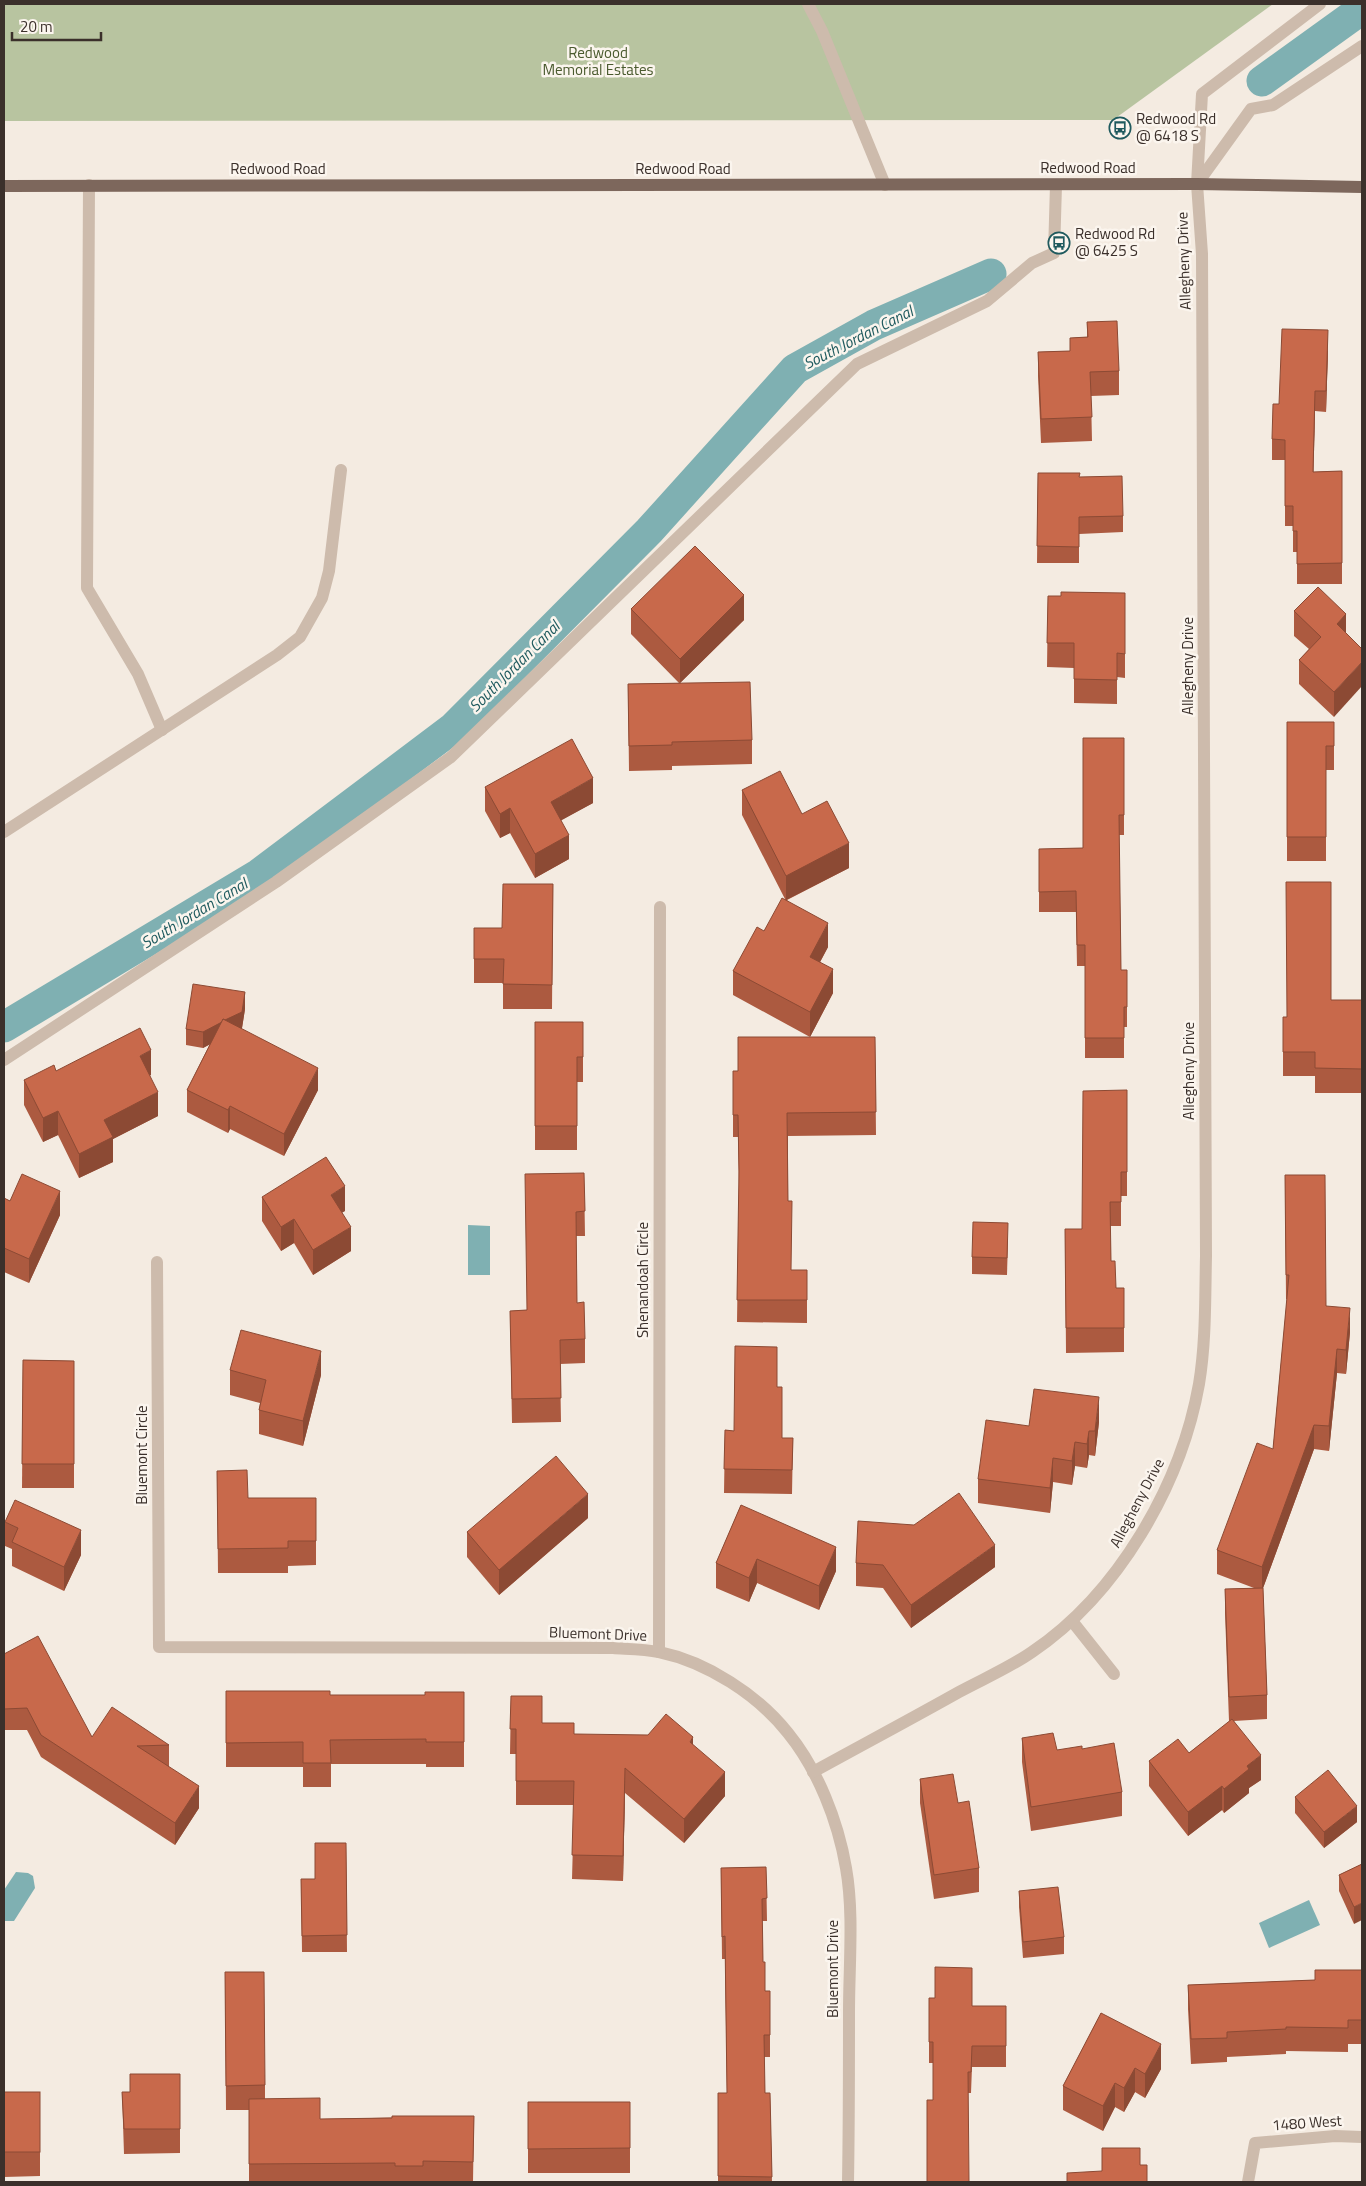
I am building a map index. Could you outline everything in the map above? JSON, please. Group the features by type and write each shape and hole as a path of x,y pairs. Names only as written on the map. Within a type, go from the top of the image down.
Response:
{"main road":[{"name":"Redwood Road","path":"4,186 1197,184 1362,186"}],"street":[{"path":"808,4 822,31 885,185"},
{"name":"Allegheny Drive","path":"814,1772 1031,1653 1072,1621 1120,1568 1166,1489 1187,1437 1200,1374 1204,1320 1206,1226 1202,254 1197,184 1202,94 1320,4"},
{"path":"1197,184 1251,109 1273,105 1362,46"},
{"path":"89,185 87,588 138,674 162,730"},
{"path":"4,1060 276,882 451,757 857,364 987,301 1032,263 1054,253 1056,185"},
{"path":"4,832 162,730 300,637 322,598 329,571 341,470"},
{"name":"Shenandoah Circle","path":"659,1652 660,907"},
{"name":"Bluemont Circle","path":"157,1262 159,1648"},
{"path":"1072,1621 1114,1674"},
{"name":"Bluemont Drive","path":"159,1648 613,1648 659,1652 696,1665 730,1682 760,1705 788,1733 814,1772 832,1815 846,1868 849,1922 848,2182"},
{"name":"1480 West","path":"1248,2182 1255,2143 1335,2136 1362,2137"}],"green space":[{"name":"Redwood Memorial Estates","path":"4,4 1273,4 1113,120 4,121"}],"water":[{"path":"468,1225 490,1226 490,1275 468,1275"},
{"path":"16,1872 28,1873 33,1876 35,1888 14,1921 4,1921 4,1890"},
{"path":"1309,1900 1320,1925 1269,1948 1259,1923"}],"building":[{"path":"1117,321 1119,371 1090,372 1092,417 1041,419 1038,352 1070,351 1070,338 1088,337 1087,322"},
{"path":"1282,329 1328,330 1326,391 1315,391 1313,472 1342,471 1342,563 1297,564 1297,531 1293,531 1293,506 1285,506 1285,440 1272,439 1273,404 1279,404"},
{"path":"1038,473 1080,473 1079,477 1122,476 1123,516 1079,517 1079,547 1037,546"},
{"path":"695,546 744,595 680,659 631,609"},
{"path":"1318,587 1346,614 1337,624 1362,649 1362,662 1334,692 1299,660 1321,637 1294,611"},
{"path":"1061,592 1125,593 1125,654 1117,653 1117,680 1074,679 1074,643 1047,643 1048,596 1061,596"},
{"path":"750,682 752,740 672,742 672,745 629,746 628,684"},
{"path":"1287,722 1334,722 1334,746 1326,746 1326,837 1287,837"},
{"path":"1083,738 1124,738 1124,815 1119,815 1121,970 1127,970 1127,1007 1124,1007 1124,1038 1085,1038 1085,945 1077,945 1076,891 1039,892 1039,849 1083,848"},
{"path":"572,739 593,778 551,802 569,835 535,854 510,808 500,814 485,787"},
{"path":"780,771 802,814 827,801 849,843 786,876 742,790"},
{"path":"1286,882 1331,882 1331,1000 1362,1000 1362,1069 1315,1068 1315,1052 1283,1052 1283,1017 1287,1017"},
{"path":"503,884 553,884 552,985 503,984 504,959 474,959 474,928 502,928"},
{"path":"782,898 828,923 810,957 833,969 810,1012 733,971 757,927 764,931"},
{"path":"193,984 245,992 242,1012 225,1020 223,1019 222,1022 203,1032 186,1029"},
{"path":"223,1019 318,1068 284,1134 230,1106 228,1110 187,1090"},
{"path":"535,1022 583,1022 583,1057 577,1057 577,1126 535,1126"},
{"path":"140,1028 151,1050 140,1056 158,1092 104,1120 113,1137 79,1154 58,1111 43,1118 24,1080 54,1065 56,1071"},
{"path":"738,1037 875,1037 876,1112 787,1113 788,1201 792,1201 791,1270 807,1270 807,1300 737,1300 739,1171 738,1115 733,1115 733,1071 738,1071"},
{"path":"1127,1090 1127,1172 1121,1172 1121,1202 1110,1202 1111,1261 1115,1261 1116,1288 1124,1288 1124,1328 1066,1328 1065,1229 1082,1229 1083,1091"},
{"path":"326,1157 345,1186 331,1195 351,1227 313,1250 294,1219 281,1227 262,1197"},
{"path":"584,1173 585,1211 576,1212 577,1303 584,1302 585,1339 560,1340 561,1398 512,1399 510,1311 527,1310 525,1174"},
{"path":"22,1174 60,1191 29,1259 4,1248 4,1198 10,1201"},
{"path":"1285,1175 1325,1175 1326,1306 1350,1308 1346,1350 1337,1349 1329,1426 1314,1425 1262,1567 1217,1550 1257,1443 1273,1449 1289,1275 1286,1275"},
{"path":"973,1222 1008,1223 1007,1258 972,1257"},
{"path":"241,1330 321,1351 303,1421 259,1410 266,1380 230,1370"},
{"path":"735,1346 777,1347 777,1387 782,1387 782,1438 793,1438 792,1470 724,1469 725,1430 734,1431"},
{"path":"23,1360 74,1361 74,1464 22,1464"},
{"path":"1034,1389 1099,1397 1095,1431 1089,1431 1087,1444 1075,1442 1072,1461 1053,1458 1050,1488 978,1479 986,1420 1029,1426"},
{"path":"556,1456 588,1494 499,1570 467,1532"},
{"path":"247,1470 248,1498 316,1498 316,1541 288,1541 288,1548 218,1549 217,1471"},
{"path":"959,1493 995,1545 911,1605 883,1565 856,1563 858,1521 914,1525"},
{"path":"15,1500 81,1530 64,1567 12,1542 18,1528 5,1522"},
{"path":"741,1505 836,1547 819,1586 757,1559 749,1578 716,1563"},
{"path":"1263,1588 1267,1695 1229,1697 1225,1589"},
{"path":"38,1636 92,1737 112,1707 169,1745 137,1746 199,1786 175,1823 41,1735 27,1708 4,1709 4,1654"},
{"path":"226,1691 330,1691 330,1695 425,1695 425,1692 464,1692 464,1742 426,1742 426,1739 330,1740 331,1763 303,1763 303,1742 226,1743"},
{"path":"511,1696 542,1696 542,1723 574,1723 574,1734 648,1735 666,1714 693,1737 690,1742 725,1772 684,1819 625,1768 623,1856 572,1855 574,1781 516,1781 516,1729 510,1729"},
{"path":"1232,1719 1261,1755 1247,1766 1249,1769 1224,1789 1222,1786 1188,1812 1149,1761 1178,1739 1189,1753"},
{"path":"1053,1733 1057,1750 1082,1746 1082,1749 1114,1743 1122,1792 1031,1807 1022,1738"},
{"path":"1328,1770 1357,1806 1324,1832 1295,1797"},
{"path":"953,1774 958,1803 969,1801 979,1868 934,1875 920,1779"},
{"path":"315,1843 346,1843 347,1935 302,1936 301,1879 315,1879"},
{"path":"1362,1864 1362,1903 1354,1907 1339,1875"},
{"path":"766,1867 767,1898 762,1899 763,1962 765,1962 765,1991 770,1991 770,2035 764,2035 765,2093 770,2093 772,2177 718,2176 718,2093 727,2093 725,1936 722,1937 721,1868"},
{"path":"1058,1887 1064,1937 1023,1942 1019,1891"},
{"path":"935,1967 972,1968 972,2006 1006,2006 1006,2046 972,2046 971,2072 968,2072 969,2182 927,2182 927,2100 933,2100 933,2042 929,2042 929,1998 935,1998"},
{"path":"1315,1970 1362,1970 1362,2020 1348,2020 1348,2028 1286,2027 1286,2029 1227,2032 1227,2038 1191,2039 1188,1985 1315,1980"},
{"path":"225,1972 264,1972 265,2085 226,2086"},
{"path":"1101,2013 1161,2044 1145,2074 1135,2068 1124,2088 1115,2083 1103,2106 1063,2086"},
{"path":"130,2074 180,2074 180,2129 124,2129 122,2092 130,2092"},
{"path":"4,2092 40,2092 40,2152 4,2152"},
{"path":"320,2098 320,2119 392,2118 392,2116 474,2116 473,2162 423,2161 423,2166 395,2166 395,2163 249,2164 249,2099"},
{"path":"528,2102 630,2102 630,2148 528,2149"},
{"path":"1102,2148 1140,2148 1140,2165 1147,2165 1147,2182 1067,2182 1067,2173 1102,2171"}],"waterway":[{"name":"South Jordan Canal","path":"1262,81 1362,9"},
{"name":"South Jordan Canal","path":"4,1027 259,874 453,728 649,531 795,369 874,325 991,274"}],"place":[{"name":"Redwood Rd @ 6418 S","path":"1120,128"},
{"name":"Redwood Rd @ 6425 S","path":"1059,243"}]}
